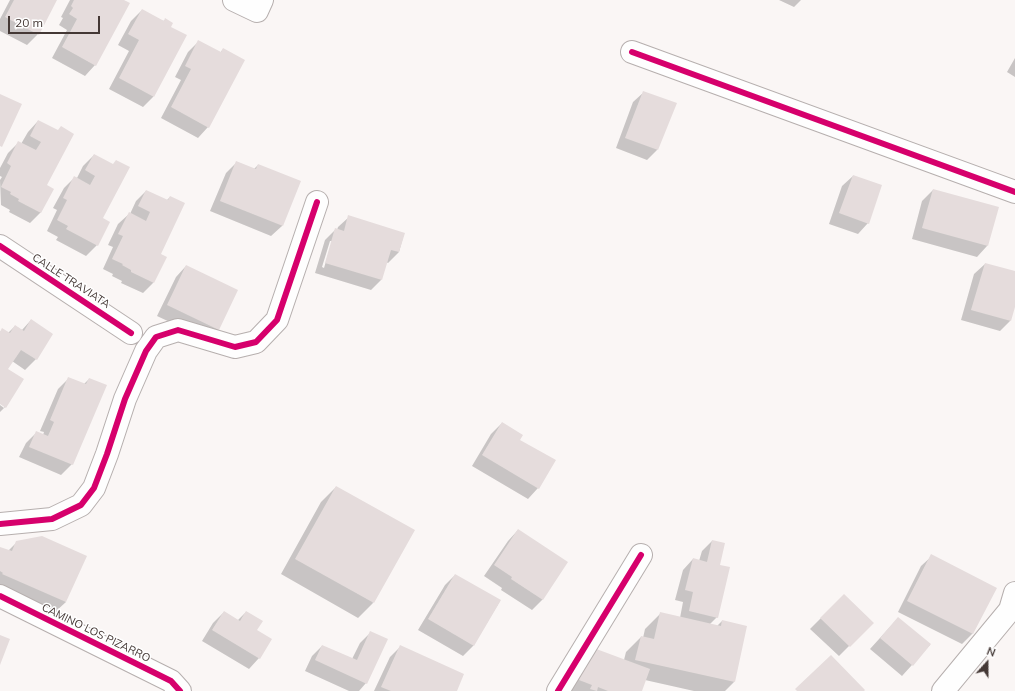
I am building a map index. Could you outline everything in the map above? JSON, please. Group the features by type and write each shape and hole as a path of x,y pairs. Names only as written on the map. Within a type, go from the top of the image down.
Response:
{"street":[{"path":"234,0 260,5"},
{"path":"632,52 1015,192"},
{"path":"0,524 52,519 81,505 94,488 125,399 146,351 156,338 178,330 235,347 256,342 277,320 318,202"},
{"name":"CALLE TRAVIATA","path":"0,246 132,332"},
{"path":"558,691 641,555"},
{"path":"943,691 1010,610 1015,593"},
{"name":"CAMINO LOS PIZARRO","path":"0,596 171,681 180,691"}],"building":[{"path":"14,0 57,0 39,35 5,17"},
{"path":"74,0 124,0 130,3 96,66 62,47 77,19 69,14 73,8 71,6"},
{"path":"142,9 164,21 165,18 173,23 171,27 187,35 154,97 119,78 139,40 128,34"},
{"path":"198,40 221,52 223,48 245,60 209,128 171,107 191,69 185,66"},
{"path":"643,91 677,103 658,150 625,138"},
{"path":"0,94 22,104 2,147 0,146"},
{"path":"38,120 58,130 61,126 74,134 47,185 54,189 41,213 18,201 19,199 10,194 11,192 1,187 11,166 7,163 18,141 36,150 41,142 30,136"},
{"path":"94,154 113,164 116,160 130,167 103,218 110,222 98,246 66,229 68,226 57,220 67,200 63,198 74,176 90,185 95,176 85,170"},
{"path":"236,161 256,169 258,164 301,181 283,226 220,201"},
{"path":"853,175 882,185 869,224 839,213"},
{"path":"933,189 999,207 988,246 922,228"},
{"path":"146,190 168,200 170,196 185,203 161,254 167,257 154,283 131,272 131,270 122,265 123,264 112,259 123,236 118,234 129,212 146,221 150,212 138,206"},
{"path":"348,215 405,233 399,252 391,250 382,280 325,263 335,228 344,231"},
{"path":"985,263 1015,271 1015,307 1011,321 971,310"},
{"path":"186,265 238,290 219,330 167,305"},
{"path":"31,319 53,334 37,360 21,350 8,369 24,379 6,408 0,404 0,332 2,328 10,333 15,325 24,331"},
{"path":"68,377 86,384 89,378 107,385 73,465 29,447 36,431 48,436 54,422 50,420"},
{"path":"502,422 523,435 520,440 556,460 539,489 482,455"},
{"path":"336,486 415,530 374,603 295,559"},
{"path":"518,529 568,562 543,600 511,579 512,577 494,565"},
{"path":"42,536 87,556 66,602 2,574 3,573 0,571 0,547 12,551 16,541"},
{"path":"712,540 725,543 720,565 730,567 718,618 689,611 693,592 685,590 693,558 707,562"},
{"path":"931,554 997,588 973,634 907,601"},
{"path":"455,574 501,600 474,646 428,619"},
{"path":"844,594 874,623 850,647 820,618"},
{"path":"224,611 240,621 246,611 263,621 257,630 272,639 260,659 212,630"},
{"path":"660,612 721,626 722,620 747,626 735,682 635,660 641,636 654,639"},
{"path":"898,617 931,644 913,666 880,638"},
{"path":"370,631 388,639 367,684 315,660 322,645 357,660"},
{"path":"0,635 10,639 0,665"},
{"path":"400,645 464,674 457,691 391,691 381,687"},
{"path":"591,647 650,669 642,691 608,691 598,687 597,691 590,689 592,685 579,680"},
{"path":"831,655 865,690 864,691 797,691 795,689"}],"cycle path":[{"path":"632,52 1015,192"},
{"path":"0,524 52,519 81,505 94,488 125,399 146,351 156,337 178,330 235,347 256,342 277,320 317,202"},
{"path":"0,246 131,333"},
{"path":"558,691 641,555"},
{"path":"0,596 171,681 180,691"}]}
